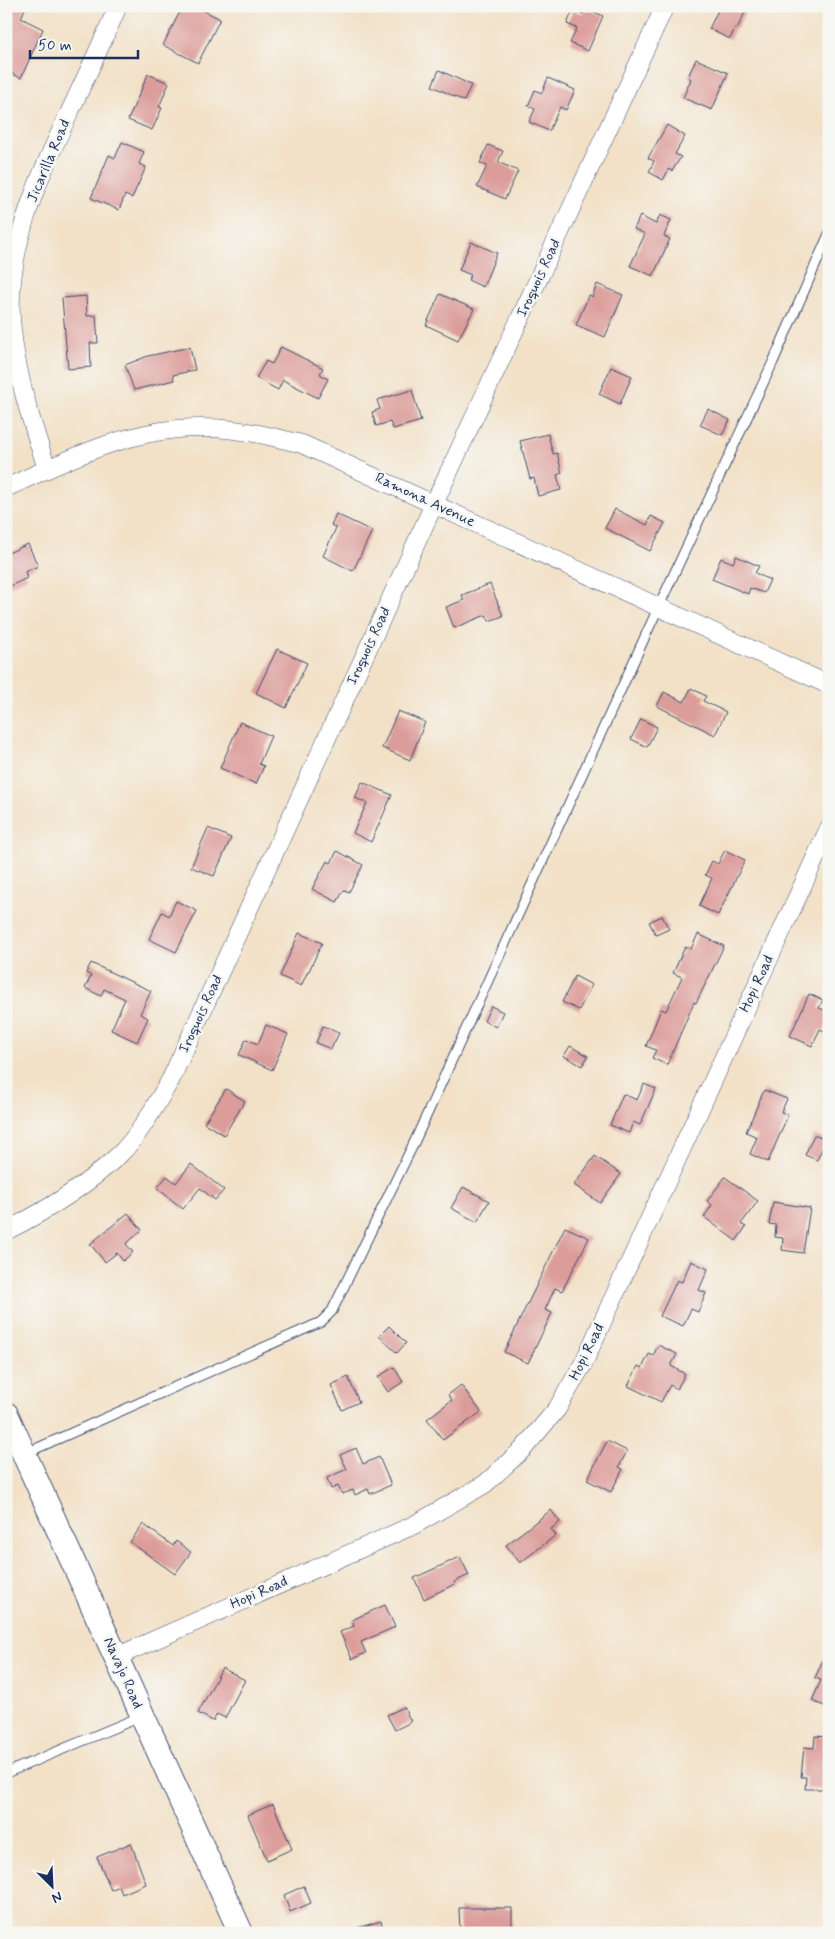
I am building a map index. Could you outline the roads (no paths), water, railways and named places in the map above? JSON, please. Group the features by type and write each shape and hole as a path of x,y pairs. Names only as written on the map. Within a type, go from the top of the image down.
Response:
{"main road":[{"name":"Navajo Road","path":"6,1414 19,1448 241,1933"}],"street":[{"name":"Jicarilla Road","path":"46,470 22,394 11,329 12,274 23,224 53,148 118,6"},
{"name":"Iroquois Road","path":"6,1231 79,1187 120,1154 147,1119 171,1079 434,504 665,6"},
{"name":"Ramona Avenue","path":"6,488 104,445 156,431 204,428 256,433 302,444 829,685"},
{"name":"Hopi Road","path":"116,1657 414,1525 485,1484 523,1449 557,1409 583,1364 829,828"}],"lane":[{"path":"19,1448 321,1322 332,1311 417,1136 659,606 769,372 829,234"},
{"path":"6,1774 143,1716"}]}
